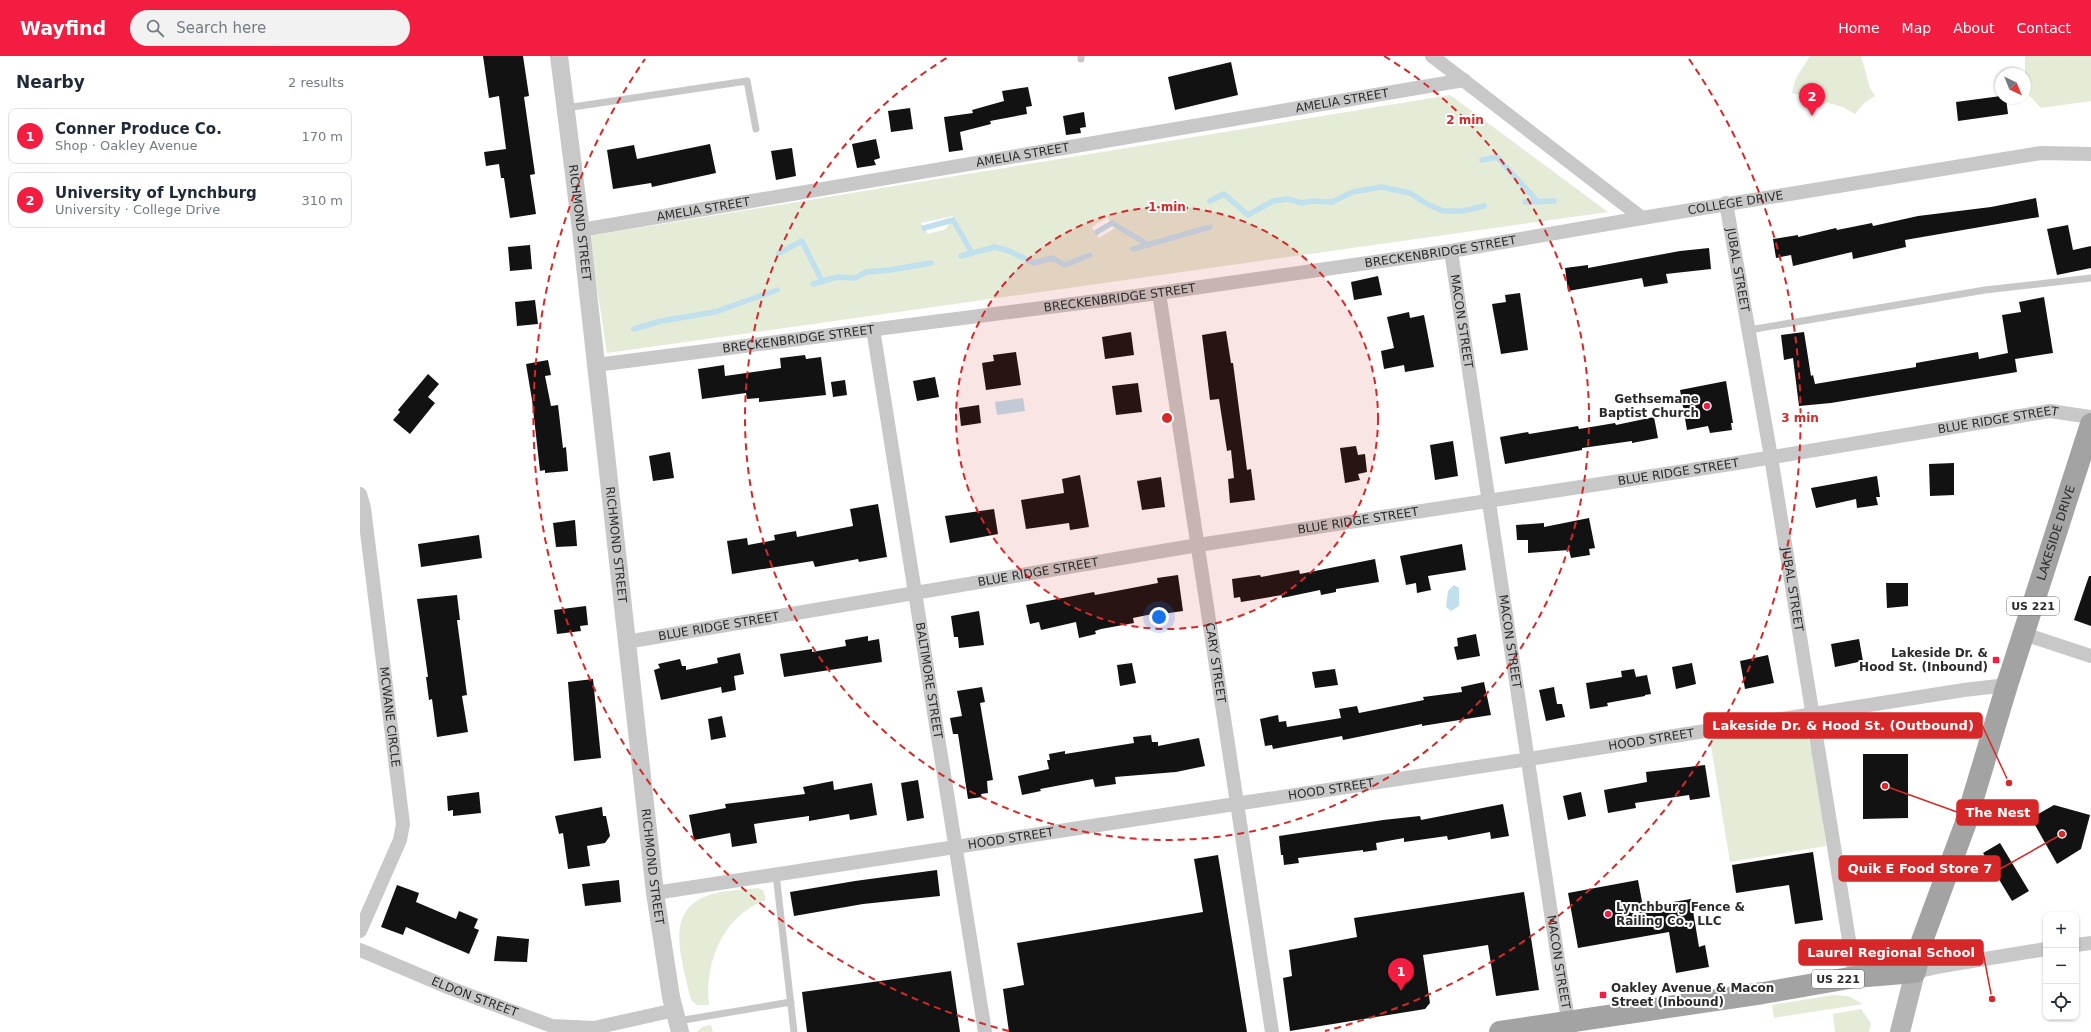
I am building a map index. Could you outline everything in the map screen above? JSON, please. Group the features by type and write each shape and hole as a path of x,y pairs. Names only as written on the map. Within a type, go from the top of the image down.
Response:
{"main road":[{"name":"LAKESIDE DRIVE","path":"1900,1032 1922,941 1964,825 2007,685 2091,424"},
{"name":"US 221","path":"1500,1032 1570,1027 1855,976 1915,972"}],"street":[{"name":"RICHMOND STREET","path":"559,56 581,230 626,642 656,893 677,1021"},
{"path":"1432,56 1642,218"},
{"name":"AMELIA STREET","path":"581,230 1464,80"},
{"name":"COLLEGE DRIVE","path":"1642,218 1726,203 2041,153 2091,154"},
{"name":"JUBAL STREET","path":"1726,203 1771,457 1811,713 1855,976"},
{"name":"BRECKENBRIDGE STREET","path":"596,365 1159,292 1451,251 1642,218"},
{"name":"MACON STREET","path":"1451,251 1488,502 1529,759 1560,973 1570,1027"},
{"name":"CARY STREET","path":"1159,292 1272,1032"},
{"name":"BALTIMORE STREET","path":"873,329 985,1032"},
{"name":"BLUE RIDGE STREET","path":"626,642 1198,545 1488,502 2050,411 2091,417"},
{"name":"MCWANE CIRCLE","path":"360,494 364,508 403,824 397,846 360,931"},
{"path":"2024,634 2091,656"},
{"name":"HOOD STREET","path":"656,893 1529,759 1811,713 2007,685"},
{"path":"2079,945 2091,943"},
{"name":"ELDON STREET","path":"360,950 450,988 552,1026 600,1030 677,1021"},
{"path":"1915,972 1942,966 2043,950"}],"lane":[{"path":"565,108 747,81 756,129"},
{"path":"1749,330 1985,290 2091,278"},
{"path":"776,874 794,1032"},
{"path":"677,1021 790,1002"}],"green space":[{"path":"1810,56 1861,56 1870,88 1875,96 1864,103 1855,114 1843,107 1792,93 1796,78"},
{"path":"2025,56 2091,56 2091,101 2041,108 2031,97 2031,68 2025,68"},
{"path":"1450,95 1608,212 607,353 589,236","holes":["953,216 946,229 928,234 921,223","1107,217 1115,228 1099,238 1092,227"]},
{"path":"1794,727 1805,733 1813,754 1819,787 1826,846 1730,862 1710,740"},
{"path":"758,888 763,890 766,900 751,907 738,917 728,929 720,942 710,973 708,989 709,1005 697,1005 692,1001 689,993 679,940 680,927 684,915 692,905 704,897 717,893"},
{"path":"1833,995 1848,996 1863,1004 1774,1018 1772,1005"},
{"path":"1861,1009 1871,1023 1869,1032 1835,1032 1833,1014"},
{"path":"711,1025 713,1032 697,1032 702,1027"}],"water":[{"path":"1023,398 1025,411 997,415 995,402"},
{"path":"1454,585 1459,588 1459,606 1451,611 1446,607 1448,591"}],"building":[{"path":"483,56 523,56 529,96 524,97 535,174 530,175 536,214 510,218 504,178 501,178 499,164 486,166 484,152 506,149 499,96 489,98"},
{"path":"1231,62 1238,95 1175,110 1168,77"},
{"path":"1028,87 1032,106 1026,107 1027,114 990,121 991,124 960,132 963,150 949,152 944,117 973,113 972,110 1004,101 1002,91"},
{"path":"1995,97 1995,104 2007,104 2008,114 1958,121 1956,102"},
{"path":"910,108 913,129 891,132 888,111"},
{"path":"1084,112 1086,127 1080,128 1081,133 1066,135 1063,116"},
{"path":"876,139 880,158 874,160 876,165 857,168 852,144"},
{"path":"710,144 716,173 652,187 651,183 613,189 607,150 634,145 637,159"},
{"path":"792,148 796,176 776,180 771,151"},
{"path":"2036,198 2039,217 1905,240 1906,247 1853,259 1852,252 1793,266 1791,255 1776,258 1773,239 1798,235 1798,237 1836,228 1837,230 1872,223 1873,226 1918,216 1991,207"},
{"path":"2068,225 2073,250 2091,246 2091,268 2057,275 2047,229"},
{"path":"530,245 532,269 510,271 508,247"},
{"path":"1709,248 1711,269 1666,274 1668,283 1644,287 1642,278 1568,291 1565,268 1588,265 1588,268 1680,251"},
{"path":"1378,276 1382,295 1354,300 1351,282"},
{"path":"1520,293 1528,350 1501,354 1492,304 1506,302 1505,295"},
{"path":"2044,297 2053,353 2015,359 2017,372 1831,403 1799,406 1793,358 1784,360 1781,335 1804,332 1811,376 1813,375 1815,384 1916,367 1916,363 1978,352 1979,359 2008,353 2002,315 2021,312 2019,302"},
{"path":"535,300 538,324 517,326 515,302"},
{"path":"1409,312 1410,318 1424,315 1434,367 1405,372 1404,365 1384,369 1381,351 1394,348 1387,317"},
{"path":"1226,331 1231,363 1233,363 1247,470 1251,469 1255,500 1230,503 1228,479 1234,478 1231,450 1227,451 1219,399 1210,400 1202,335"},
{"path":"1131,332 1134,355 1105,359 1102,337"},
{"path":"1016,352 1021,385 986,390 982,363 994,361 993,355"},
{"path":"805,355 806,359 821,357 826,395 759,402 759,398 747,399 746,393 702,399 698,369 724,365 725,376 781,368 780,358"},
{"path":"548,360 551,375 545,376 551,406 558,405 563,448 566,447 568,471 545,473 545,470 540,471 532,400 526,364"},
{"path":"428,374 439,384 428,397 435,403 410,434 393,420 400,412 398,410"},
{"path":"935,377 939,397 917,401 913,381"},
{"path":"845,380 847,395 833,397 831,382"},
{"name":"Gethsemane Baptist Church","path":"1726,381 1733,423 1731,423 1732,430 1710,433 1708,426 1687,430 1680,390"},
{"path":"1138,383 1142,412 1116,415 1112,386"},
{"path":"979,405 981,423 961,426 959,408"},
{"path":"1654,417 1658,438 1632,443 1632,441 1582,448 1582,450 1505,464 1500,437 1578,426 1579,429 1615,423 1616,425"},
{"path":"1453,441 1458,476 1435,480 1430,445"},
{"path":"1356,446 1358,455 1365,454 1367,472 1358,474 1360,480 1345,483 1340,448"},
{"path":"670,452 674,478 653,481 649,456"},
{"path":"1954,463 1954,495 1930,496 1929,464"},
{"path":"1080,475 1089,527 1070,530 1069,523 1026,529 1021,500 1064,493 1062,479"},
{"path":"1877,476 1880,497 1876,497 1878,505 1857,508 1856,499 1816,508 1811,488"},
{"path":"1161,477 1165,507 1142,510 1137,481"},
{"path":"878,504 887,557 859,562 858,559 815,567 813,561 732,574 727,541 747,538 748,545 775,540 774,535 796,531 797,537 853,526 850,509"},
{"path":"994,509 998,534 950,543 945,516"},
{"path":"1589,518 1595,548 1589,549 1590,555 1571,558 1569,550 1528,553 1528,540 1517,540 1516,525 1544,523 1544,527"},
{"path":"575,520 577,546 556,547 553,523"},
{"path":"479,535 482,558 421,567 418,544"},
{"path":"1462,544 1466,570 1428,576 1431,590 1417,593 1416,583 1406,585 1400,556"},
{"path":"1375,559 1379,582 1336,589 1336,592 1321,595 1320,590 1282,598 1282,595 1241,602 1240,597 1234,598 1232,579 1260,575 1261,577 1299,570 1300,574"},
{"path":"1178,575 1183,611 1162,614 1162,612 1133,618 1134,623 1101,629 1095,631 1096,634 1079,638 1076,622 1041,630 1039,622 1030,624 1026,605 1094,592 1095,595 1158,583 1157,578"},
{"path":"2089,576 2091,576 2091,626 2074,620"},
{"path":"1886,583 1908,583 1908,606 1887,608"},
{"path":"457,595 460,620 457,620 467,695 462,696 468,732 437,737 432,699 429,700 426,677 428,677 417,599"},
{"path":"586,606 588,625 580,626 581,631 557,634 554,610"},
{"path":"979,611 984,645 959,648 958,637 954,637 951,616"},
{"path":"1476,634 1480,656 1457,660 1454,647 1458,646 1457,638"},
{"path":"868,636 868,641 879,639 882,662 784,677 780,654 812,649 812,652 846,646 845,640"},
{"path":"1859,639 1863,661 1835,667 1831,644"},
{"path":"740,653 744,674 734,676 736,690 722,693 721,687 661,700 654,670 660,668 658,664 680,659 682,666 686,666 686,670 718,663 717,658"},
{"path":"1768,655 1774,683 1745,689 1740,661"},
{"path":"1132,663 1136,683 1120,686 1117,665"},
{"path":"1692,663 1696,684 1676,689 1672,667"},
{"path":"1335,669 1338,685 1315,688 1312,672"},
{"path":"1634,669 1636,677 1647,675 1651,694 1607,703 1608,706 1590,709 1586,683 1622,677 1621,671"},
{"path":"593,679 601,758 574,761 568,682"},
{"path":"1484,682 1491,715 1422,726 1422,724 1343,740 1342,736 1273,749 1272,745 1265,746 1260,719 1278,715 1279,722 1286,721 1287,727 1341,718 1339,709 1357,706 1359,713 1424,700 1423,697 1462,692 1461,687"},
{"path":"982,687 985,702 980,703 993,780 987,781 988,793 981,794 982,797 968,799 958,734 953,734 950,718 962,716 957,691"},
{"path":"1554,687 1557,704 1562,704 1565,717 1546,721 1539,690"},
{"path":"722,716 726,737 711,740 708,719"},
{"path":"1151,735 1152,742 1158,742 1158,746 1199,738 1205,766 1176,772 1115,777 1116,784 1095,787 1093,779 1040,789 1041,791 1022,795 1018,776 1049,769 1047,760 1050,760 1049,754 1065,751 1065,754 1134,743 1133,737"},
{"path":"1863,754 1908,754 1908,818 1863,819"},
{"path":"1705,765 1710,797 1690,800 1689,795 1635,803 1636,808 1608,813 1604,790 1647,782 1646,772"},
{"path":"918,780 924,818 907,821 901,783"},
{"path":"833,781 834,790 872,783 877,815 850,820 849,814 809,821 809,816 754,824 757,843 732,847 730,833 694,840 689,815 726,808 725,804 805,794 803,787"},
{"path":"479,792 481,813 453,816 453,810 448,811 447,796"},
{"path":"1581,792 1586,816 1568,820 1563,796"},
{"path":"1503,804 1509,836 1491,839 1490,832 1448,840 1447,836 1404,842 1404,838 1376,843 1377,850 1363,852 1363,850 1298,858 1299,863 1284,865 1283,855 1281,855 1279,836 1383,820 1420,816 1421,820"},
{"path":"2054,805 2090,815 2081,849 2057,864 2031,818"},
{"path":"602,807 603,816 606,816 610,836 605,843 587,846 590,866 568,869 563,833 559,834 555,816"},
{"path":"2000,843 2029,891 2012,901 1983,853"},
{"path":"1813,852 1823,920 1795,924 1789,885 1736,893 1732,865"},
{"path":"1218,855 1247,1032 1009,1032 1003,989 1024,985 1017,943 1203,912 1194,859"},
{"path":"937,870 940,896 863,904 794,916 790,892 855,881"},
{"path":"619,880 621,902 585,906 582,884"},
{"path":"1638,880 1643,907 1691,899 1699,947 1705,945 1709,967 1676,973 1669,932 1578,948 1568,893"},
{"path":"397,885 419,893 416,902 456,919 459,911 478,919 474,928 479,930 469,954 406,927 403,935 381,927"},
{"path":"1524,892 1539,990 1496,996 1488,945 1423,955 1430,1003 1425,1009 1290,1031 1283,978 1292,976 1289,950 1357,937 1354,918"},
{"path":"497,936 529,939 527,962 494,961"},
{"path":"951,971 960,1032 807,1032 802,992"}],"waterway":[{"path":"1482,160 1497,157 1538,202"},
{"path":"1210,201 1224,194 1248,215 1273,201 1287,199 1302,203 1311,201 1332,202 1353,192 1381,187 1410,193 1427,204 1443,211 1463,211 1484,206"},
{"path":"1525,202 1554,201"},
{"path":"924,228 953,220 972,253"},
{"path":"1097,232 1112,223 1149,245"},
{"path":"1133,249 1210,227"},
{"path":"779,253 802,241 822,281"},
{"path":"961,256 995,247 1009,251 1034,263 1052,258 1065,265 1090,255"},
{"path":"813,284 837,277 855,278 866,272 890,270 931,263"},
{"path":"634,329 661,321 715,312 777,290"}],"place":[{"name":"University of Lynchburg","path":"1812,116"},
{"name":"Gethsemane Baptist Church","path":"1707,406"},
{"name":"Lakeside Dr. & Hood St. (Inbound)","path":"1996,660"},
{"name":"Lakeside Dr. & Hood St. (Outbound)","path":"2009,783"},
{"name":"The Nest","path":"1885,786"},
{"name":"Quik E Food Store 7","path":"2062,834"},
{"name":"Lynchburg Fence & Railing Co., LLC","path":"1608,914"},
{"name":"Conner Produce Co.","path":"1401,991"},
{"name":"Oakley Avenue & Macon Street (Inbound)","path":"1603,995"},
{"name":"Laurel Regional School","path":"1992,999"}]}
